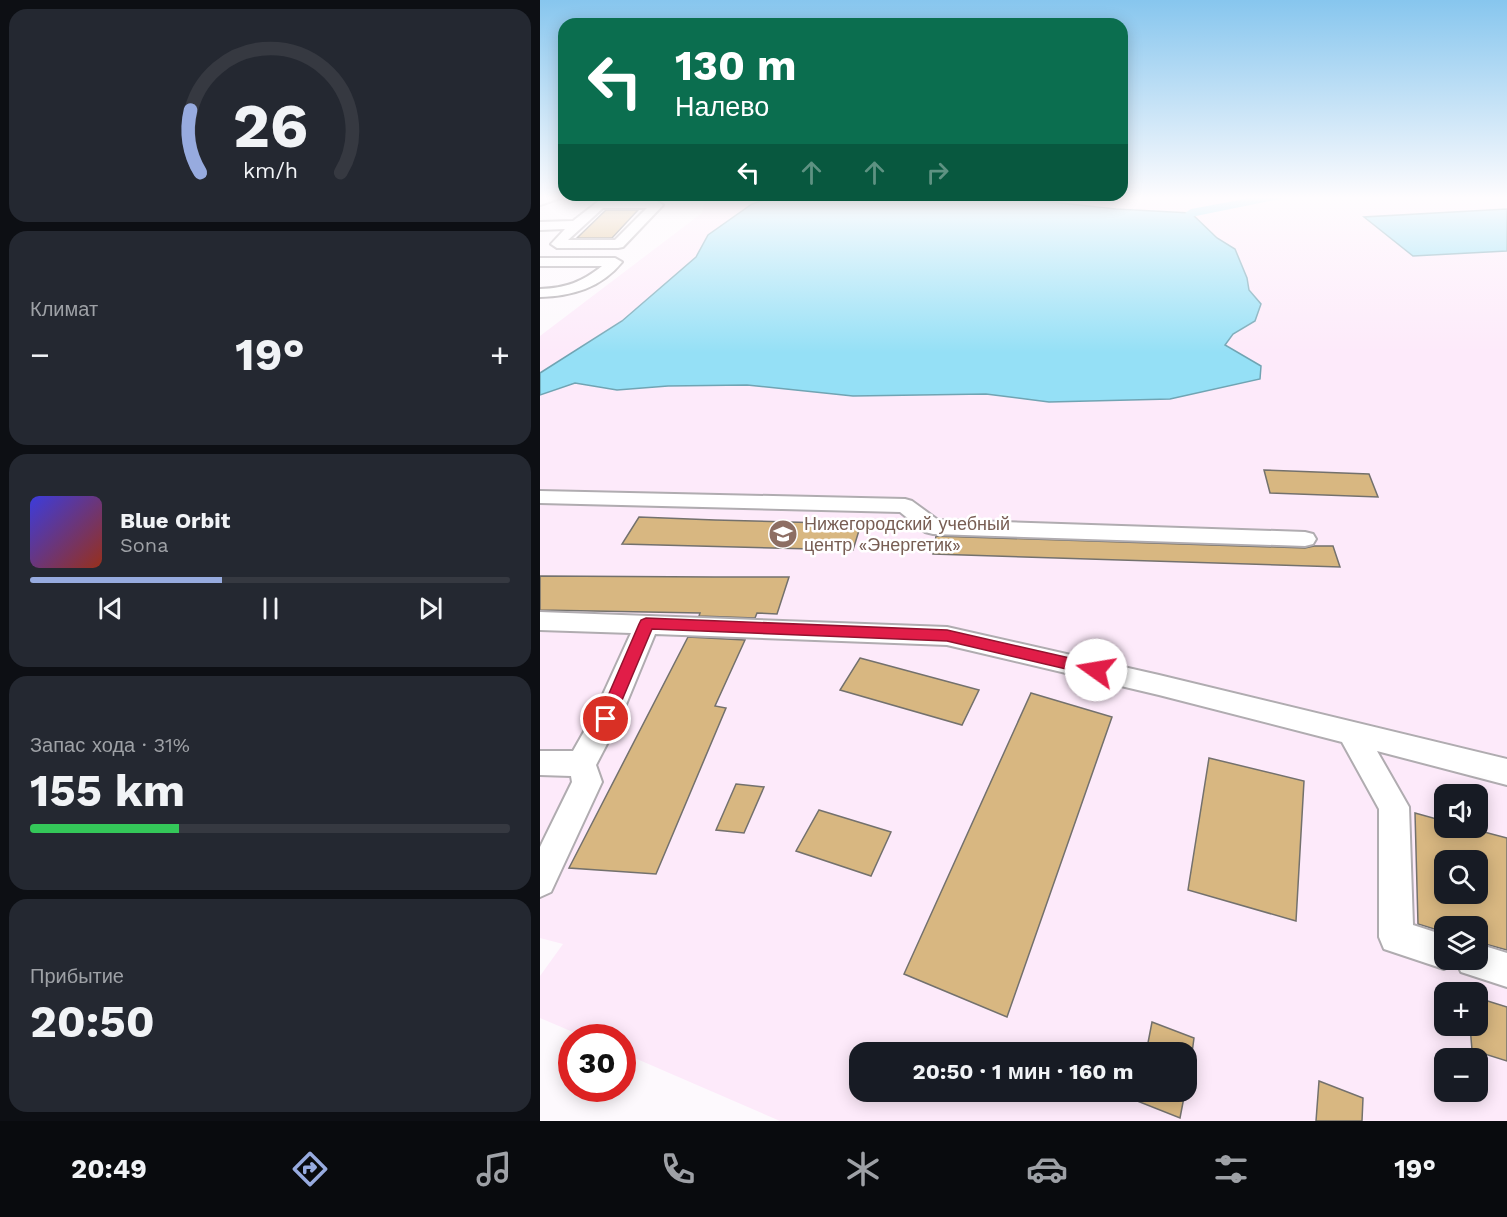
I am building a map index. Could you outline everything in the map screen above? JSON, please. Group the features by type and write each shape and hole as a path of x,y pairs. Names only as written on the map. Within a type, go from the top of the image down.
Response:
{"street":[{"path":"540,262 615,262 585,286 563,293 540,293"},
{"path":"540,497 905,506 933,527 1305,539"},
{"path":"540,621 947,636 1159,685 1507,772"},
{"path":"540,881 587,782 581,764 606,719 646,624"},
{"path":"1353,735 1394,807 1396,937 1434,949"},
{"path":"540,763 581,764"},
{"path":"1488,964 1507,970"}],"shaded area":[{"path":"655,248 1507,248 1507,1121 780,1121 636,1059 636,1024 558,1026 540,1018 540,976 563,944 540,938 540,336"}],"water":[{"path":"701,248 1234,248 1247,278 1249,290 1261,304 1255,321 1233,334 1225,345 1261,366 1260,379 1170,399 1049,402 986,394 853,396 747,385 668,386 617,390 575,383 540,395 540,373 622,321 696,257"},
{"path":"1403,248 1507,248 1507,251 1413,256"}],"building":[{"path":"1264,470 1369,474 1378,497 1270,493"},
{"name":"Нижегородский учебный центр «Энергетик»","path":"639,517 861,524 853,550 622,544"},
{"path":"936,536 1305,548 1333,546 1340,567 933,554"},
{"path":"540,576 789,577 777,614 757,613 755,618 699,616 700,613 540,610"},
{"path":"688,637 745,640 715,706 726,708 656,874 569,868"},
{"path":"860,658 979,690 962,725 840,690"},
{"path":"1031,693 1112,717 1007,1017 904,974"},
{"path":"1209,758 1304,781 1296,921 1188,890"},
{"path":"736,784 764,787 744,833 716,830"},
{"path":"819,810 891,832 871,876 796,851"},
{"path":"1415,813 1434,818 1434,838 1488,838 1488,833 1507,838 1507,950 1488,945 1488,916 1434,916 1434,929 1418,924"},
{"path":"1488,1001 1507,1007 1507,1061 1488,1055 1488,1048 1472,1048 1471,1036 1488,1036"},
{"path":"1152,1022 1194,1038 1193,1042 1148,1042"},
{"path":"1319,1081 1363,1098 1362,1121 1316,1121"},
{"path":"1140,1102 1183,1102 1180,1118"}],"place":[{"name":"Нижегородский учебный центр «Энергетик»","path":"783,534"}],"route":[{"path":"606,719 646,624 947,636 1096,670"}]}
